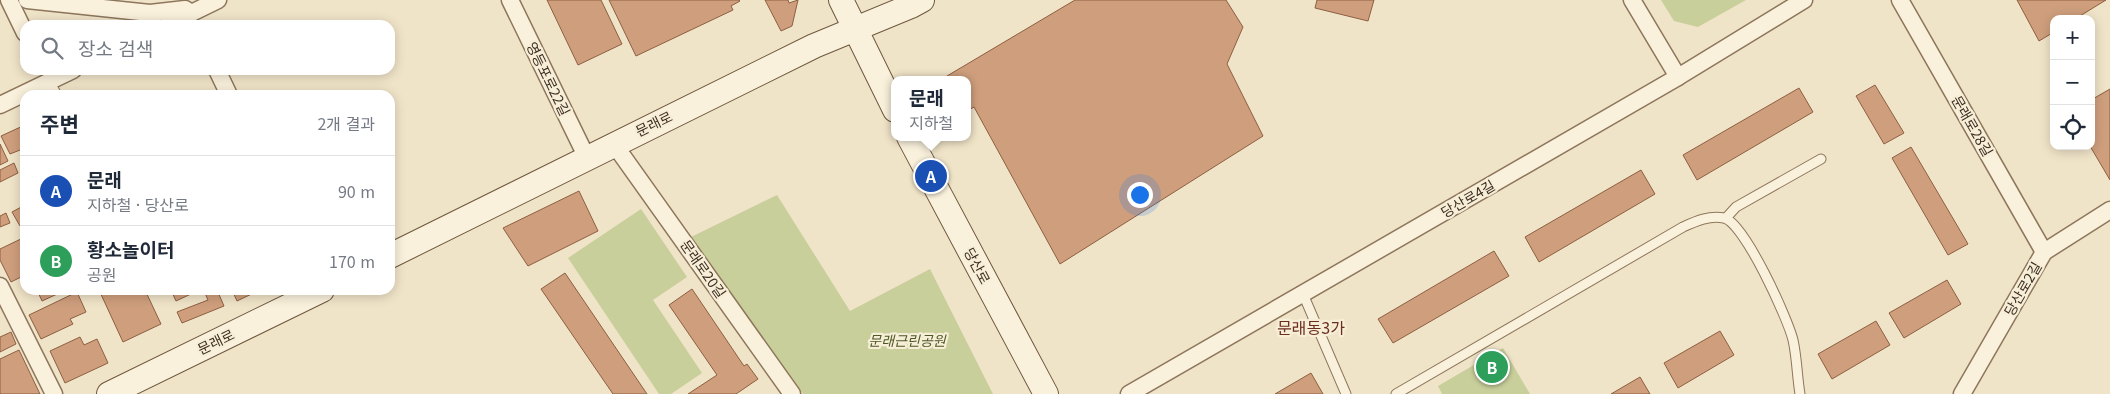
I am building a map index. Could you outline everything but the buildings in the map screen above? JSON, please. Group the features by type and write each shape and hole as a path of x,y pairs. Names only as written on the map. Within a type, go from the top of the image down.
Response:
{"street":[{"path":"9,0 20,23"},
{"path":"27,0 150,14 185,9 191,13"},
{"path":"176,20 218,0"},
{"name":"영등포로22길","path":"510,0 587,158"},
{"path":"842,0 891,102"},
{"name":"문래로","path":"395,254 814,46 922,0"},
{"path":"1632,0 1678,77"},
{"name":"당산로4길","path":"1130,394 1678,77 1804,0"},
{"name":"문래로28길","path":"1900,0 2044,252"},
{"path":"33,90 63,75"},
{"path":"219,75 227,90"},
{"path":"0,105 20,96"},
{"name":"당산로","path":"911,141 1046,394"},
{"name":"문래로20길","path":"614,144 792,394"},
{"name":"당산로2길","path":"1962,394 2044,252 2110,210"},
{"path":"0,286 54,394"},
{"name":"문래로","path":"109,394 312,295"}],"lane":[{"path":"1726,218 1736,206 1821,159"},
{"path":"1396,394 1683,227 1711,217 1726,218 1735,226 1756,257 1793,340 1800,394"},
{"path":"1303,294 1346,394"}],"green space":[{"path":"1661,0 1746,0 1698,27 1674,21"},
{"name":"문래근린공원","path":"777,195 850,311 930,269 993,394 803,394 691,237"},
{"path":"641,209 687,277 653,300 702,373 671,394 659,394 568,258"},
{"path":"1503,348 1530,394 1442,394 1438,386"}],"place":[{"name":"문래","path":"931,176"},
{"name":"황소놀이터","path":"1492,367"}],"district":[{"name":"문래동3가","path":"1311,328"}]}
